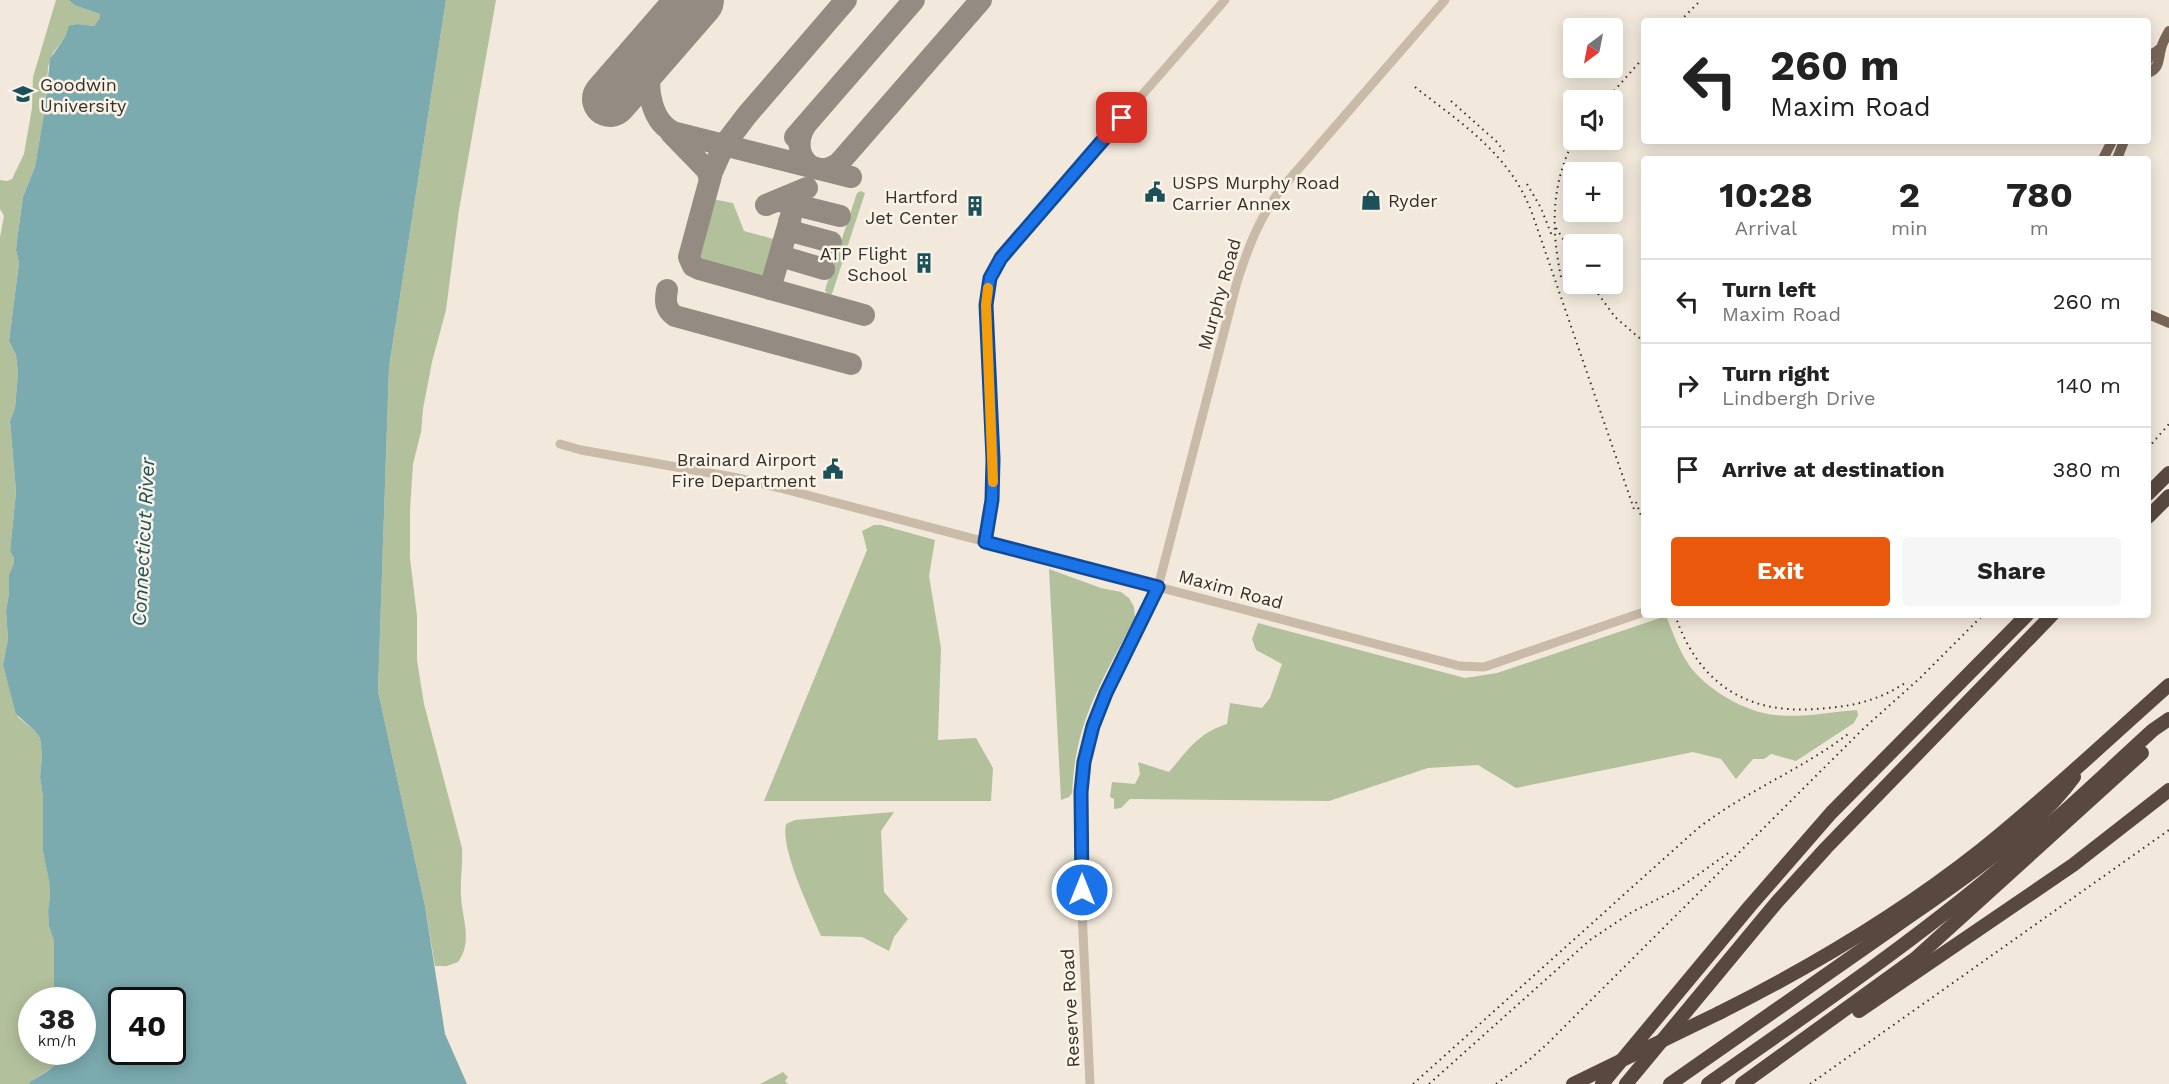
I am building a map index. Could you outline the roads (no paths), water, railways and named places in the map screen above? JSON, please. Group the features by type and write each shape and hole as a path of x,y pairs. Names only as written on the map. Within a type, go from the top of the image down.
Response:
{"highway":[{"path":"2151,491 2169,473"},
{"path":"2151,515 2169,496"},
{"path":"1602,1084 1842,801 2024,618"},
{"path":"1626,1084 1777,902 1826,848 2049,618"},
{"path":"1573,1084 1719,1013 1818,960 1909,903 1981,850 2169,685"},
{"path":"1708,1084 1889,955 1963,898 2016,855 2153,730 2169,719"},
{"path":"1742,1084 1892,977 1923,952 2169,728"},
{"path":"1670,1084 1971,872 2015,837 2060,796 2091,753"},
{"path":"1755,1075 1802,1052 2073,865 2169,790"},
{"path":"1589,1084 1650,1015 1683,988"}],"main road":[{"path":"2151,72 2155,70 2160,59 2161,48 2169,31"},
{"path":"2151,55 2161,48"},
{"path":"2151,315 2169,323"}],"street":[{"path":"985,542 993,482 986,305 990,278 1011,245 1225,0"},
{"name":"Murphy Road","path":"1158,587 1237,282 1260,219 1281,189 1445,0"},
{"name":"Maxim Road","path":"560,444 581,450 761,483 1460,666 1484,667 1641,613"},
{"name":"Reserve Road","path":"1090,1084 1082,910 1081,792 1084,762 1093,726 1106,693 1158,587"}],"water":[{"name":"Connecticut River","path":"69,0 446,0 389,367 378,691 425,906 445,1034 467,1084 29,1084 56,1065 96,1065 96,987 54,987 54,941 49,926 49,880 43,852 40,738 16,714 3,665 8,639 6,611 9,575 14,563 10,551 16,492 10,421 15,408 18,373 16,355 9,341 19,263 16,250 23,197 35,167 50,59 65,37 69,26 78,24 94,26 100,14 74,5"}],"railway":[{"path":"1683,18 1701,0"},
{"path":"1615,90 1641,60"},
{"path":"1415,87 1483,142 1498,157 1523,192 1635,512"},
{"path":"1451,101 1496,141 1507,155"},
{"path":"1561,277 1556,241 1555,207 1561,173 1569,150"},
{"path":"1527,184 1541,208 1552,236"},
{"path":"1556,228 1563,239"},
{"path":"1598,294 1615,317 1641,339"},
{"path":"2151,445 2169,424"},
{"path":"1636,502 1641,516"},
{"path":"1676,618 1699,662 1714,679 1732,692 1753,702 1775,708 1800,710 1837,707 1877,697 1905,683"},
{"path":"1496,1084 1546,1045 1862,730 1920,678 1980,618"},
{"path":"1413,1084 1697,829 1848,734"},
{"path":"1810,1084 2169,830"},
{"path":"1429,1084 1590,940 1632,912 1678,889 1731,851"}],"place":[{"name":"Goodwin University","path":"23,94"},
{"name":"USPS Murphy Road Carrier Annex","path":"1155,192"},
{"name":"Ryder","path":"1371,200"},
{"name":"Hartford Jet Center","path":"975,206"},
{"name":"ATP Flight School","path":"924,263"},
{"name":"Brainard Airport Fire Department","path":"833,469"}]}
